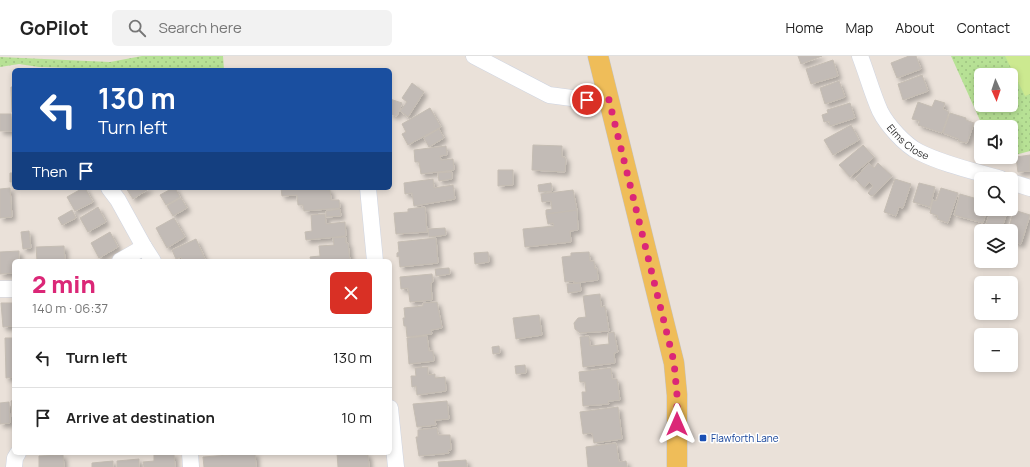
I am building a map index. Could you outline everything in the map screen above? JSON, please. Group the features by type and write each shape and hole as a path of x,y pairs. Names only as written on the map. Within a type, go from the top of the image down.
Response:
{"main road":[{"path":"598,56 674,362 677,395 677,467"}],"street":[{"path":"474,56 549,95 587,100 608,96"},
{"name":"Elms Close","path":"860,56 880,111 890,126 903,140 918,152 978,172"},
{"path":"1018,184 1030,188"},
{"path":"110,190 118,200 152,259"},
{"path":"368,190 375,259"},
{"path":"123,259 144,247"},
{"path":"0,289 12,289"},
{"path":"392,428 396,467"},
{"path":"14,467 17,455"}],"green space":[{"path":"142,56 223,56 224,68 71,68 39,67 19,64 0,67 0,57 110,62"},
{"path":"951,56 1030,56 1030,151 1018,154 1018,120 980,120 976,112 1018,112 1018,68 974,68 974,107"},
{"path":"1005,56 1030,56 1030,94 1025,96 1018,82 1018,68 1011,68"}],"building":[{"path":"798,56 822,56 801,64"},
{"path":"909,56 916,56 921,69 897,78 891,63"},
{"path":"833,60 838,76 811,84 806,69"},
{"path":"922,75 928,91 903,100 898,84"},
{"path":"839,81 845,97 825,104 820,88"},
{"path":"412,83 424,92 408,117 400,111 407,102 402,98"},
{"path":"11,87 12,87 12,112"},
{"path":"392,100 402,103 397,116 392,115"},
{"path":"935,100 945,103 943,109 949,112 942,133 918,125 920,121 912,119 918,102 932,107"},
{"path":"850,103 855,118 830,126 829,121 824,122 822,115 828,113 827,110"},
{"path":"430,108 441,127 408,145 402,134 406,132 402,124"},
{"path":"950,113 966,118 966,120 974,123 967,143 958,141 959,139 943,133"},
{"path":"0,114 11,114 12,131 0,131"},
{"path":"851,125 859,140 833,155 824,140"},
{"path":"439,129 444,138 429,147 424,138"},
{"path":"533,145 562,146 562,157 565,157 566,159 565,172 532,170"},
{"path":"863,145 874,157 850,177 839,165"},
{"path":"446,146 447,155 440,156 441,160 453,159 454,170 421,174 419,162 415,162 414,150"},
{"path":"1030,155 1030,171 1018,172 1018,157"},
{"path":"869,163 874,168 878,163 892,176 873,196 868,193 873,186 869,182 864,188 855,179"},
{"path":"498,170 513,170 513,185 498,186"},
{"path":"452,172 452,179 439,181 438,173"},
{"path":"10,173 12,173 12,182 10,182"},
{"path":"433,179 434,188 453,185 455,199 414,206 412,193 405,194 404,183"},
{"path":"895,179 911,184 903,208 899,207 896,216 884,212"},
{"path":"551,183 552,191 539,192 538,185"},
{"path":"919,183 935,187 930,207 913,202"},
{"path":"10,188 12,217 0,218 0,189"},
{"path":"941,188 958,193 948,223 937,219 938,216 930,213 933,200 936,201"},
{"path":"79,190 86,190 93,202 75,211 67,197"},
{"path":"127,190 147,190 133,199"},
{"path":"169,190 176,190 180,197 166,205 160,195"},
{"path":"281,190 330,190 331,200 339,200 340,208 304,211 303,205 298,205 297,195 282,196"},
{"path":"573,190 577,210 546,214 546,210 552,209 551,201 542,202 541,194"},
{"path":"960,194 974,198 974,216 985,216 983,223 954,215"},
{"path":"181,198 187,208 173,216 167,206"},
{"path":"98,207 106,222 88,232 80,218"},
{"path":"425,207 427,232 396,234 394,213 408,212 408,209"},
{"path":"340,209 341,216 326,217 326,211"},
{"path":"72,210 76,218 62,225 58,218"},
{"path":"577,210 578,230 570,231 571,242 525,247 523,229 554,226 553,223 548,224 546,214"},
{"path":"1018,211 1030,215 1021,244 1018,243 1018,224 1010,224 1012,216 1018,216"},
{"path":"325,214 326,224 345,222 346,236 306,240 305,232 312,231 311,215"},
{"path":"989,216 1006,216 1003,224 986,224"},
{"path":"174,218 185,237 167,248 156,228"},
{"path":"445,228 446,235 429,237 428,229"},
{"path":"29,231 31,248 23,249 21,232"},
{"path":"110,232 118,247 99,258 91,243"},
{"path":"346,237 350,259 310,259 310,257 320,256 319,246 334,245 333,238"},
{"path":"436,238 438,263 400,267 399,256 397,257 397,253 399,252 398,242"},
{"path":"196,239 205,259 182,259 181,257 176,259 172,250"},
{"path":"64,246 65,259 37,259 36,247"},
{"path":"19,251 19,259 12,259 12,273 0,274 0,252"},
{"path":"488,252 489,262 475,264 474,253"},
{"path":"589,252 590,261 594,261 595,269 597,268 598,280 574,283 574,281 565,282 562,257 571,256 571,253"},
{"path":"449,268 450,274 436,276 435,269"},
{"path":"432,274 432,300 410,302 408,288 401,289 400,277"},
{"path":"580,283 581,291 568,293 567,284"},
{"path":"600,294 601,307 605,306 609,331 580,333 575,329 574,323 578,318 586,317 583,296"},
{"path":"437,302 442,328 431,330 432,334 407,337 406,326 404,326 403,318 405,318 404,308 423,306 423,303"},
{"path":"1,303 12,303 12,326 3,327"},
{"path":"539,315 542,335 516,339 513,318"},
{"path":"614,332 618,352 614,353 615,363 583,367 580,337 589,336 590,346 609,344 608,333"},
{"path":"427,336 429,351 433,351 434,361 409,364 407,338"},
{"path":"5,338 12,338 12,377 6,378"},
{"path":"499,346 500,353 493,354 492,347"},
{"path":"525,365 526,373 516,374 515,366"},
{"path":"428,367 428,375 435,374 435,378 445,377 446,391 417,395 416,386 412,387 411,376 416,376 415,368"},
{"path":"611,368 612,379 617,379 620,400 608,401 609,404 583,406 582,392 586,392 585,382 580,382 579,372"},
{"path":"447,401 449,419 435,420 436,425 417,427 413,404"},
{"path":"9,402 10,423 0,424 0,403"},
{"path":"618,407 622,439 594,443 592,433 583,434 580,412"},
{"path":"437,428 438,435 450,435 451,450 448,450 449,453 419,456 416,437 418,437 418,430"},
{"path":"616,443 619,462 626,461 627,467 588,467 586,447"},
{"path":"63,455 64,467 39,467 39,456"},
{"path":"154,455 174,455 175,467 144,467 143,462 154,461"},
{"path":"255,455 256,467 204,467 203,457"},
{"path":"337,455 368,455 369,467 338,467"},
{"path":"139,459 139,467 117,467 117,461"},
{"path":"466,460 467,467 439,467 438,462"},
{"path":"113,461 113,467 92,467 92,463"}],"place":[{"name":"Flawforth Lane","path":"703,438"}],"route":[{"path":"587,100 608,96 654,276 674,362 677,395 677,424"}]}
